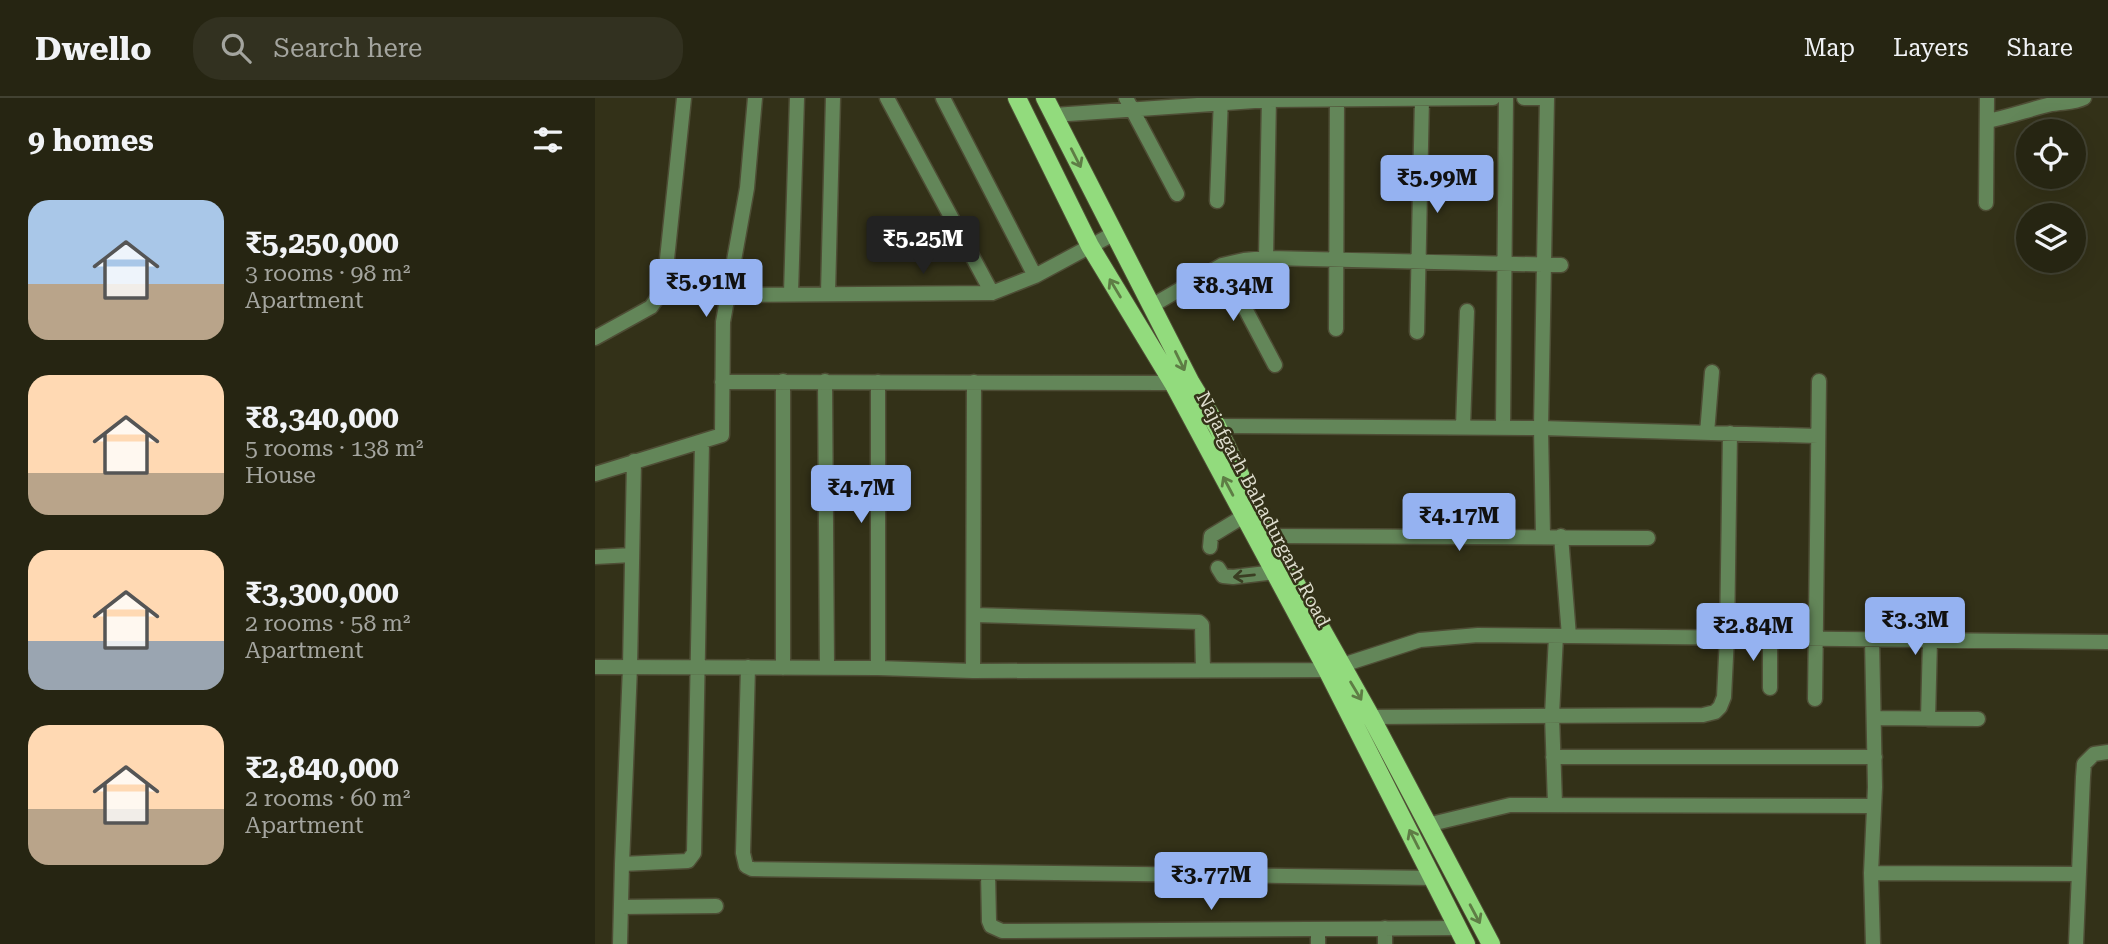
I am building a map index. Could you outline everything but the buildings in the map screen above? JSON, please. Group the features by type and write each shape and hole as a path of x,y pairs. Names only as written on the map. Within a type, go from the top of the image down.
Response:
{"main road":[{"name":"Najafgarh Bahadurgarh Road","path":"1017,98 1090,246 1173,383 1275,572 1334,668 1371,717 1491,944"},
{"name":"Najafgarh Bahadurgarh Road","path":"1045,98 1191,383 1217,426 1466,944"}],"street":[{"path":"595,338 651,307 660,294 665,278 684,98"},
{"path":"595,474 722,436 722,338 727,295 747,188 755,98"},
{"path":"791,293 797,98"},
{"path":"828,293 833,98"},
{"path":"887,98 992,293"},
{"path":"943,98 1035,276"},
{"path":"1417,332 1422,98"},
{"path":"1054,115 1129,104 1177,102 1493,98"},
{"path":"1503,428 1506,98"},
{"path":"1524,98 1547,98 1541,428 1543,536"},
{"path":"1986,203 1987,98"},
{"path":"1987,121 2084,98"},
{"path":"1266,258 1269,99"},
{"path":"1336,329 1337,99"},
{"path":"1217,201 1221,101"},
{"path":"1129,104 1177,194"},
{"path":"727,295 992,293 1035,276 1115,233"},
{"path":"1153,305 1222,265 1266,258 1561,265"},
{"path":"1222,265 1275,365"},
{"path":"1463,427 1467,311"},
{"path":"1707,432 1711,372"},
{"path":"783,381 783,668"},
{"path":"1815,699 1819,381"},
{"path":"722,382 1173,383"},
{"path":"825,382 827,668"},
{"path":"878,668 879,382"},
{"path":"973,671 974,382"},
{"path":"1217,426 1541,428 1818,436"},
{"path":"1371,717 1703,715 1715,712 1724,697 1730,433"},
{"path":"622,864 688,861 694,853 702,443"},
{"path":"620,944 634,461"},
{"path":"1210,547 1211,536 1244,516"},
{"path":"1269,536 1648,538"},
{"path":"1555,804 1552,715 1562,636 1561,536"},
{"path":"595,557 632,555"},
{"path":"1218,568 1223,576 1233,577 1275,572"},
{"path":"975,615 1199,622 1202,625 1203,670"},
{"path":"595,667 973,671 1334,668 1420,640 1450,636 2108,642"},
{"path":"1770,638 1770,688"},
{"path":"1873,639 1873,944"},
{"path":"1929,719 1930,640"},
{"path":"748,667 743,853 746,866 752,869 1434,878"},
{"path":"1874,718 1978,719"},
{"path":"2076,944 2084,764 2094,754 2108,752"},
{"path":"1553,757 1875,757"},
{"path":"1427,825 1510,805 1874,806"},
{"path":"988,873 989,920 992,926 1002,931 1318,936 1385,928 1457,928"},
{"path":"1871,873 2079,874"},
{"path":"621,907 716,906"},
{"path":"1385,928 1385,944"}]}
